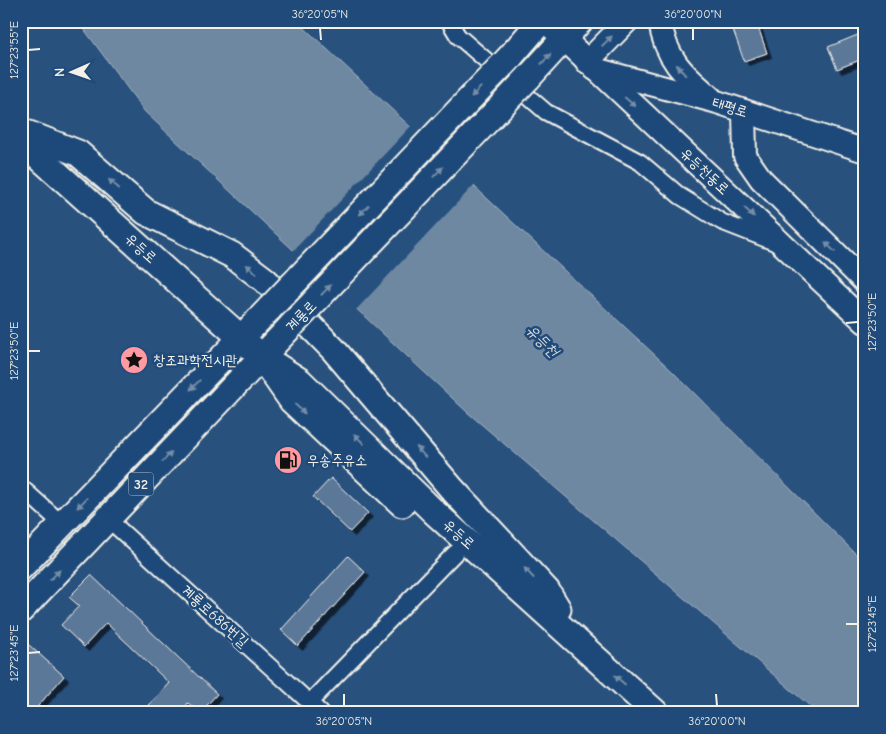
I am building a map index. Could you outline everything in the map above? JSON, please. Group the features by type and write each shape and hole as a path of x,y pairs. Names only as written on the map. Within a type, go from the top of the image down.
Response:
{"main road":[{"name":"계룡로","path":"21,567 510,57 541,21"},
{"name":"유등천동로","path":"545,21 572,30 591,65 865,322"},
{"path":"591,65 627,21"},
{"path":"660,21 662,40 673,61 684,75 717,102"},
{"name":"계룡로","path":"21,610 572,30"},
{"name":"태평로","path":"591,65 717,102 865,151"},
{"path":"744,111 743,138 745,156 761,179 865,282"},
{"path":"21,131 78,153 146,212 232,255 265,280 333,349 452,489 547,591 577,641"},
{"name":"유등로","path":"21,140 261,356 300,381 433,511 656,713"},
{"name":"유등로","path":"261,356 292,401 631,713"}],"street":[{"path":"449,21 458,36 546,112 640,162 680,196 722,222 785,246"},
{"path":"21,487 62,524"},
{"name":"계룡로686번길","path":"108,519 315,708"},
{"name":"유등로","path":"315,708 455,553"}],"water":[{"name":"유등천","path":"78,21 297,21 671,370 865,563 865,713 818,713 467,412 145,112"}],"pier":[{"path":"412,125 475,184 355,311 292,252"}],"building":[{"path":"730,21 756,21 767,53 744,61"},
{"path":"865,32 865,58 837,69 828,47"},
{"path":"331,478 368,513 350,532 313,497"},
{"path":"348,556 365,572 298,646 281,630"},
{"path":"91,575 217,694 200,713 188,703 179,713 157,713 149,705 169,683 106,623 84,647 61,625 79,606 69,597"},
{"path":"21,638 64,676 32,713 21,713"}],"place":[{"name":"창조과학전시관","path":"134,360"},
{"name":"우송주유소","path":"288,460"}]}
